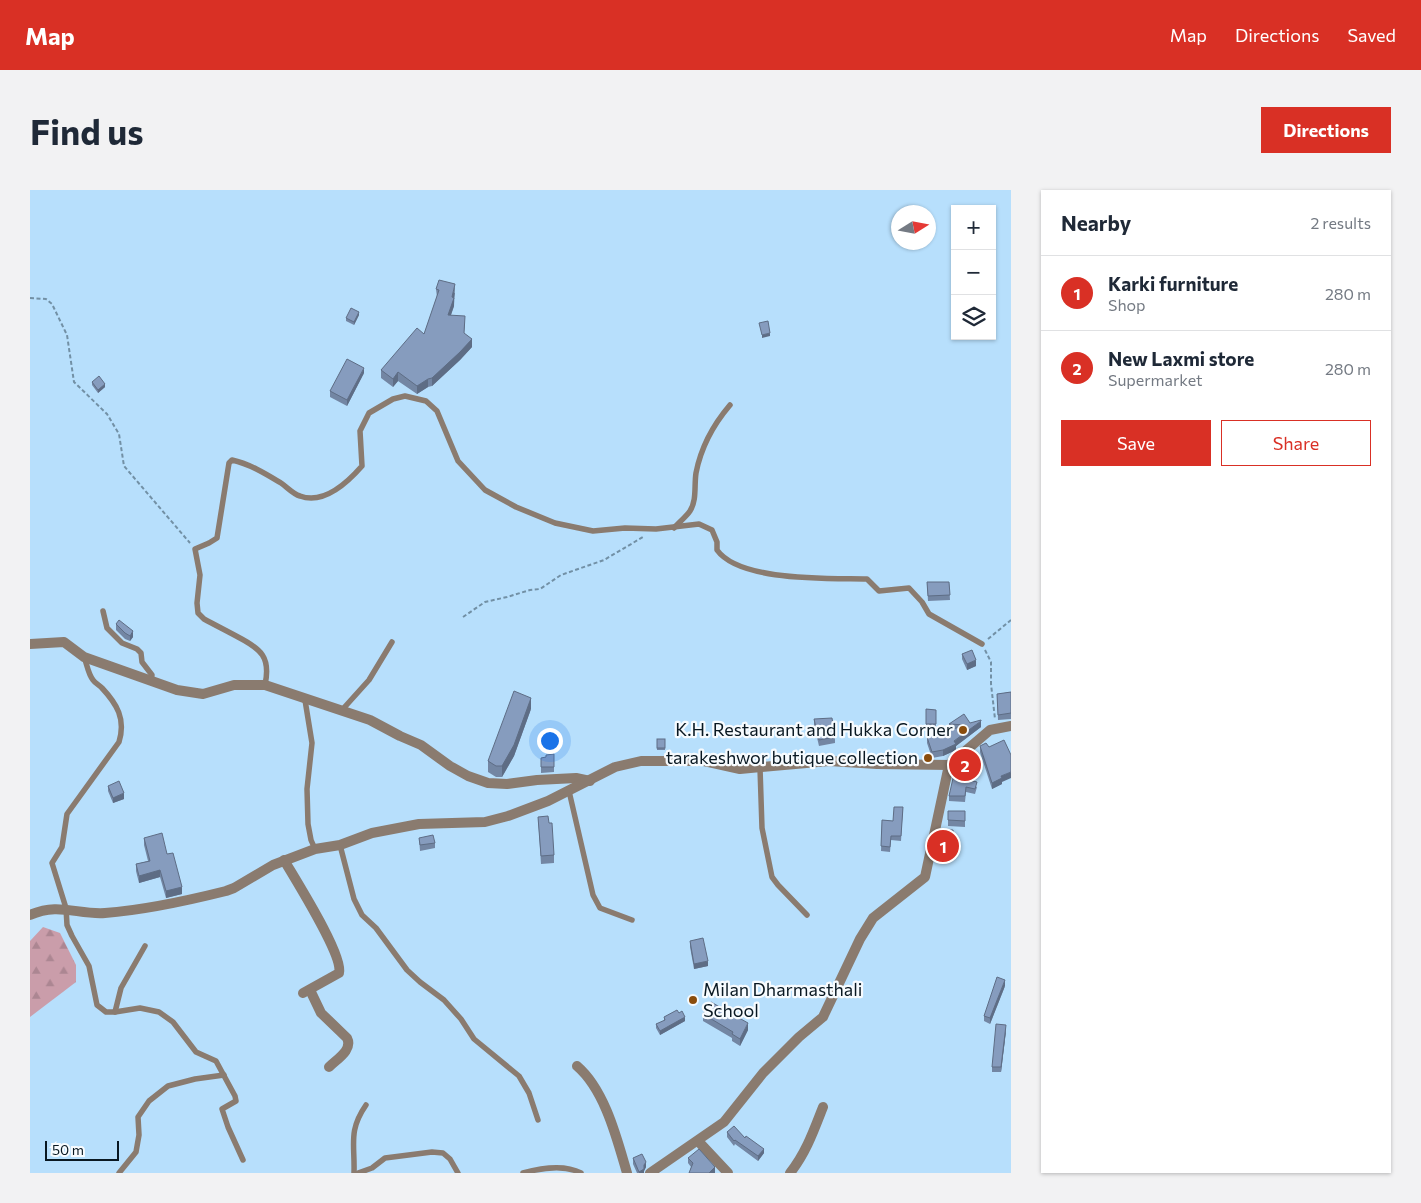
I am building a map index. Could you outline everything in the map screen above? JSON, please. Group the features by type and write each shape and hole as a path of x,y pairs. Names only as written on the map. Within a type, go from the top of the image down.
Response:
{"street":[{"path":"30,644 64,642 84,657 177,690 203,694 234,685 265,685 305,700 370,720 421,745 450,766 468,776 488,783 507,784 576,778 590,781"},
{"path":"650,1173 698,1142 724,1122 763,1073 823,1017 872,918 924,877 949,765 990,730 1011,726"},
{"path":"30,915 40,910 66,908 94,914 149,908 192,899 234,888 284,860 315,849 340,845 372,833 419,824 485,822 508,816 548,801 615,767 641,761 704,760 740,769 829,760 877,764 949,765"},
{"path":"284,860 336,954 340,968 339,973 306,992 322,1013 347,1038 349,1043 348,1049 329,1067"},
{"path":"577,1066 586,1074 612,1122 627,1173"},
{"path":"790,1173 800,1161 823,1107"},
{"path":"698,1142 728,1173"}],"lane":[{"path":"265,685 267,676 266,665 257,647 198,613 197,602 200,575 195,549 217,538 227,468 232,460 247,464 300,496 313,498 322,496 344,486 362,466 360,431 369,413 393,399 404,396 426,401 437,411 458,461 485,490 516,507 555,523 593,531 626,528 674,528 700,524 712,530 717,542 717,550 729,562 757,571 795,577 867,579 879,591 909,588 930,614 982,644"},
{"path":"674,528 690,511 694,500 696,473 706,439 730,405"},
{"path":"103,611 107,628 122,644 137,649 141,653 142,662 152,674 151,682"},
{"path":"342,710 369,680 392,642"},
{"path":"84,657 92,678 116,706 122,719 123,730 120,742 67,814 62,847 52,863 66,908 67,925 89,966 97,1005 106,1012 140,1008 159,1012 173,1022 196,1052 216,1061 235,1096 236,1101 224,1106 222,1109 243,1160"},
{"path":"305,700 312,743 307,788 308,824 315,849"},
{"path":"760,768 762,828 772,876 778,885 807,915"},
{"path":"569,791 593,895 600,908 632,920"},
{"path":"340,845 354,899 362,915 376,928 407,970 444,1000 474,1039 518,1076 529,1093 538,1120"},
{"path":"115,1012 121,988 145,946"},
{"path":"119,1173 136,1152 138,1117 149,1101 168,1086 224,1074"},
{"path":"354,1173 354,1128 358,1116 366,1105"},
{"path":"358,1173 372,1168 385,1158 432,1152 443,1153 450,1159 458,1173"},
{"path":"523,1173 538,1168 575,1170 581,1173"}],"path":[{"path":"30,298 46,299 52,304 67,335 74,382 107,414 120,434 124,466 195,549"},
{"path":"463,616 485,602 540,589 561,575 604,560 656,529"},
{"path":"999,728 996,721 991,684 991,662 982,644 1011,620"}],"green space":[{"path":"43,927 60,933 76,965 76,982 30,1017 30,941"}],"building":[{"path":"439,280 455,284 452,297 454,298 448,315 465,316 464,333 472,339 432,378 417,386 398,372 393,379 381,370 417,328 424,334 439,290 436,289"},
{"path":"351,308 359,312 354,322 346,318"},
{"path":"768,321 770,333 762,335 759,323"},
{"path":"347,359 364,368 347,400 330,391"},
{"path":"99,376 105,384 98,390 92,382"},
{"path":"927,582 949,582 950,595 928,596"},
{"path":"119,620 133,631 130,636 116,624"},
{"path":"972,650 976,660 967,664 962,654"},
{"path":"514,691 531,698 514,745 502,766 496,766 488,761"},
{"path":"1011,692 1011,713 998,715 997,694"},
{"path":"926,709 936,710 936,724 926,724"},
{"path":"964,714 970,723 981,721 954,741 956,744 943,750 932,752 927,737 966,725 949,724"},
{"path":"832,718 835,737 819,740 814,719"},
{"path":"657,739 665,739 665,748 657,748"},
{"path":"1004,740 1011,755 1011,772 1001,776 1002,778 992,783 980,746 986,743 989,747"},
{"path":"554,754 554,767 541,767 541,758"},
{"path":"956,765 962,771 958,777 977,782 975,789 966,787 965,796 949,796"},
{"path":"119,781 124,793 113,798 108,786"},
{"path":"894,807 903,807 901,836 891,836 890,847 881,846 882,820 893,821"},
{"path":"948,811 965,811 965,821 948,820"},
{"path":"548,816 549,823 552,823 554,855 541,856 538,817"},
{"path":"941,830 953,830 954,842 942,843"},
{"path":"162,833 167,854 173,853 182,887 166,891 160,870 139,876 136,864 150,861 144,838"},
{"path":"433,835 435,843 420,845 419,838"},
{"path":"703,938 708,961 694,964 690,941"},
{"path":"997,977 1005,980 990,1018 984,1016"},
{"path":"711,1002 748,1023 740,1039 732,1034 733,1032 703,1014"},
{"path":"677,1010 679,1013 682,1011 685,1017 660,1031 656,1024 665,1020 664,1017"},
{"path":"996,1024 1006,1025 1001,1067 992,1067"},
{"path":"734,1126 745,1138 746,1136 764,1149 758,1156 734,1141 727,1132"},
{"path":"699,1149 715,1167 709,1173 689,1173 693,1163 688,1158"},
{"path":"642,1154 646,1162 644,1169 639,1172 633,1158"}],"place":[{"name":"K.H. Restaurant and Hukka Corner","path":"963,730"},
{"name":"tarakeshwor butique collection","path":"928,758"},
{"name":"New Laxmi store","path":"965,765"},
{"name":"Karki furniture","path":"943,846"},
{"name":"Milan Dharmasthali School","path":"693,1000"}]}
